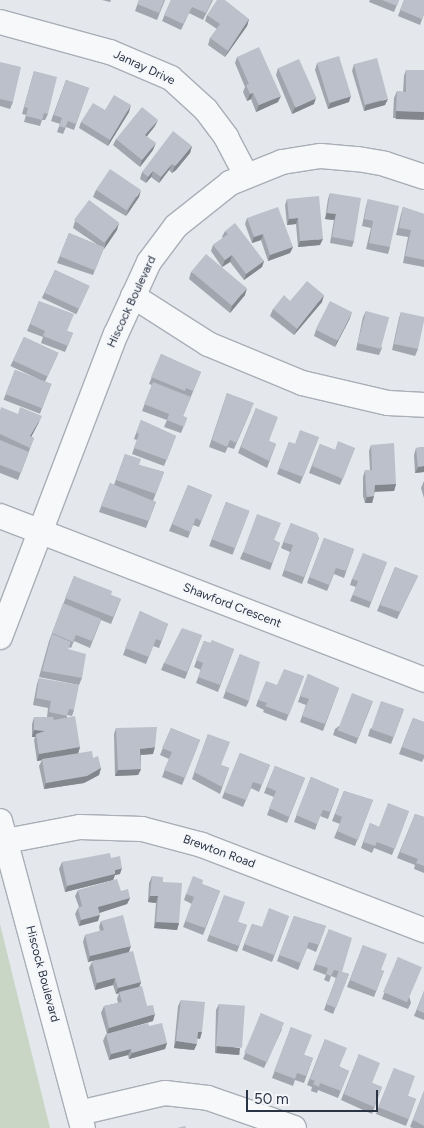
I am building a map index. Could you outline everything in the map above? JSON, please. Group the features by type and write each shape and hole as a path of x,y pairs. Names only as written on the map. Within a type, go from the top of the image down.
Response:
{"street":[{"name":"Janray Drive","path":"0,22 110,52 171,78 206,110 226,137 246,175"},
{"name":"Hiscock Boulevard","path":"0,636 133,296 149,262 176,226 212,194 246,175 282,162 321,156 385,164 424,178"},
{"path":"133,296 208,344 302,383 388,402 424,404"},
{"name":"Shawford Crescent","path":"0,516 424,680"},
{"name":"Brewton Road","path":"3,831 109,826 142,829 202,845 424,930"},
{"name":"Hiscock Boulevard","path":"3,831 81,1121"},
{"path":"81,1121 165,1093 208,1098 294,1128"}],"green space":[{"path":"0,924 50,1128 0,1128"}],"building":[{"path":"139,0 164,0 159,13 137,4"},
{"path":"171,0 212,0 206,13 192,7 183,24 164,15"},
{"path":"217,0 225,0 249,19 228,51 210,38 220,24 207,15"},
{"path":"382,0 399,0 397,6"},
{"path":"404,0 424,0 422,19 400,10"},
{"path":"259,47 281,96 259,105 253,93 250,94 246,85 249,84 237,57"},
{"path":"339,56 351,96 329,103 317,63"},
{"path":"377,58 388,99 365,105 354,64"},
{"path":"299,59 316,98 295,108 278,68"},
{"path":"0,62 21,67 13,102 0,99"},
{"path":"406,70 424,70 424,112 396,111 397,91 406,92"},
{"path":"34,71 57,77 48,114 44,113 42,120 26,116 28,108 24,107"},
{"path":"66,80 89,88 76,124 68,121 65,128 59,126 62,118 54,115"},
{"path":"114,95 131,105 110,140 81,122 93,103 105,110"},
{"path":"142,107 158,120 145,135 156,143 142,160 116,139"},
{"path":"173,131 192,146 175,166 172,164 161,177 153,171 148,177 142,172"},
{"path":"110,169 141,190 127,210 96,190"},
{"path":"330,193 361,198 354,241 332,237 336,214 327,213"},
{"path":"319,196 323,239 300,241 298,218 289,219 287,199"},
{"path":"368,199 399,206 390,247 369,243 373,221 364,219"},
{"path":"89,200 119,223 104,243 74,220"},
{"path":"278,207 293,247 270,255 263,234 254,237 247,218"},
{"path":"403,207 424,214 424,260 405,256 411,230 399,228"},
{"path":"235,223 264,261 246,274 232,255 225,260 213,245 228,234 225,231"},
{"path":"69,233 104,247 95,270 60,256"},
{"path":"206,254 247,288 232,306 191,272"},
{"path":"55,270 89,286 79,309 44,293"},
{"path":"307,281 324,295 297,329 273,309 284,295 290,301"},
{"path":"39,301 74,314 67,331 73,333 68,346 43,336 45,331 30,324"},
{"path":"330,301 352,312 338,341 315,330"},
{"path":"366,311 389,317 381,349 357,343"},
{"path":"401,312 424,317 418,349 394,344"},
{"path":"24,337 58,353 47,377 13,361"},
{"path":"161,354 201,372 193,391 186,388 185,391 151,377"},
{"path":"15,370 51,384 42,408 6,394"},
{"path":"153,382 191,397 183,416 187,418 184,427 167,420 169,414 144,404"},
{"path":"227,393 254,403 236,443 230,440 227,447 212,440"},
{"path":"1,407 18,414 20,407 42,416 30,436 34,438 30,448 0,434"},
{"path":"256,408 278,417 269,441 276,444 269,461 241,447"},
{"path":"141,420 176,436 167,460 134,448 139,434 136,433"},
{"path":"300,430 319,437 303,477 279,468 289,442 295,444"},
{"path":"0,440 29,452 21,473 0,465"},
{"path":"338,441 355,448 343,479 312,466 320,444 335,450"},
{"path":"394,443 396,484 375,485 374,496 367,497 365,470 372,470 371,445"},
{"path":"424,447 424,466 418,467 416,448"},
{"path":"125,454 141,459 139,465 164,472 156,494 116,480"},
{"path":"110,483 156,502 149,521 101,506"},
{"path":"188,485 212,495 201,521 196,518 190,532 172,524"},
{"path":"226,502 249,511 235,548 212,539"},
{"path":"257,514 281,523 274,540 280,543 272,563 243,552"},
{"path":"291,523 317,533 319,538 304,577 284,570 293,545 283,542"},
{"path":"324,538 354,549 346,571 336,568 329,585 309,577"},
{"path":"363,553 387,562 371,602 353,595 358,581 352,579"},
{"path":"395,567 418,576 400,612 380,605"},
{"path":"74,576 112,591 111,595 121,599 113,617 65,598"},
{"path":"63,603 101,619 92,641 76,635 73,642 52,633"},
{"path":"140,611 168,624 161,641 156,639 149,657 125,648"},
{"path":"182,628 202,635 187,672 164,663"},
{"path":"52,634 71,642 68,649 86,654 82,678 42,671"},
{"path":"212,640 234,649 220,685 198,677 203,663 196,660 204,641 210,643"},
{"path":"240,654 260,662 249,701 225,691"},
{"path":"284,669 304,676 289,715 265,706 267,703 258,700 266,681 277,685"},
{"path":"308,674 339,688 325,724 302,716 309,699 300,696"},
{"path":"39,678 79,685 74,710 69,709 67,716 49,712 51,701 36,698"},
{"path":"352,693 373,701 358,738 338,730"},
{"path":"381,701 404,709 394,737 371,729"},
{"path":"75,716 80,747 39,754 36,734 45,731 34,730 34,717 53,717 54,720"},
{"path":"413,718 424,722 424,755 402,747"},
{"path":"157,727 155,747 140,749 141,769 118,770 116,728"},
{"path":"171,728 200,740 185,778 164,770 172,752 162,748"},
{"path":"208,734 230,742 221,765 229,768 222,787 194,772"},
{"path":"92,751 93,758 98,756 101,768 87,776 46,783 42,759"},
{"path":"240,753 270,765 262,785 253,782 246,800 224,792"},
{"path":"275,766 305,778 289,817 269,808 276,791 267,787"},
{"path":"311,777 339,789 330,812 323,810 317,824 296,815"},
{"path":"344,791 373,800 358,840 337,831 342,817 335,814"},
{"path":"388,803 409,811 395,849 377,842 375,846 363,842 370,823 379,827"},
{"path":"415,814 424,817 424,866 416,863 418,859 400,852"},
{"path":"110,853 111,858 120,856 122,868 115,870 115,874 67,886 62,862"},
{"path":"152,876 163,877 163,882 182,883 179,923 156,922 158,896 150,896"},
{"path":"193,876 203,880 202,884 220,891 205,928 185,921 194,897 186,894"},
{"path":"117,879 121,891 128,889 130,898 98,907 100,915 81,920 78,908 82,906 78,890"},
{"path":"224,895 245,902 238,922 247,925 239,946 209,935"},
{"path":"269,908 289,916 274,955 244,944 252,924 262,927"},
{"path":"123,915 131,946 90,956 85,935 104,930 101,921"},
{"path":"294,916 326,926 319,945 309,942 301,963 279,955"},
{"path":"329,929 352,938 342,972 349,974 336,1008 326,1004 339,971 334,970 331,976 326,974 328,968 315,964"},
{"path":"363,945 387,954 381,970 384,971 376,991 350,980"},
{"path":"133,951 141,982 118,988 115,978 97,983 92,962"},
{"path":"398,957 422,967 407,1002 383,992"},
{"path":"142,986 147,1006 153,1005 155,1014 109,1028 104,1006 122,1002 119,992"},
{"path":"424,991 424,1013 417,1010"},
{"path":"181,1000 205,1002 202,1032 198,1032 197,1044 176,1041"},
{"path":"219,1004 245,1006 242,1048 216,1046"},
{"path":"261,1013 284,1023 267,1062 244,1053"},
{"path":"148,1023 149,1026 162,1023 167,1043 132,1053 131,1049 111,1054 106,1034"},
{"path":"291,1027 312,1035 304,1055 313,1058 306,1076 297,1073 295,1079 274,1071"},
{"path":"325,1039 347,1048 339,1067 349,1071 341,1091 320,1083 319,1087 313,1084 315,1081 310,1079"},
{"path":"359,1054 380,1063 372,1083 382,1087 374,1107 344,1094"},
{"path":"394,1068 415,1076 408,1096 416,1099 408,1119 378,1107"},
{"path":"424,1091 424,1126 413,1120"}]}
